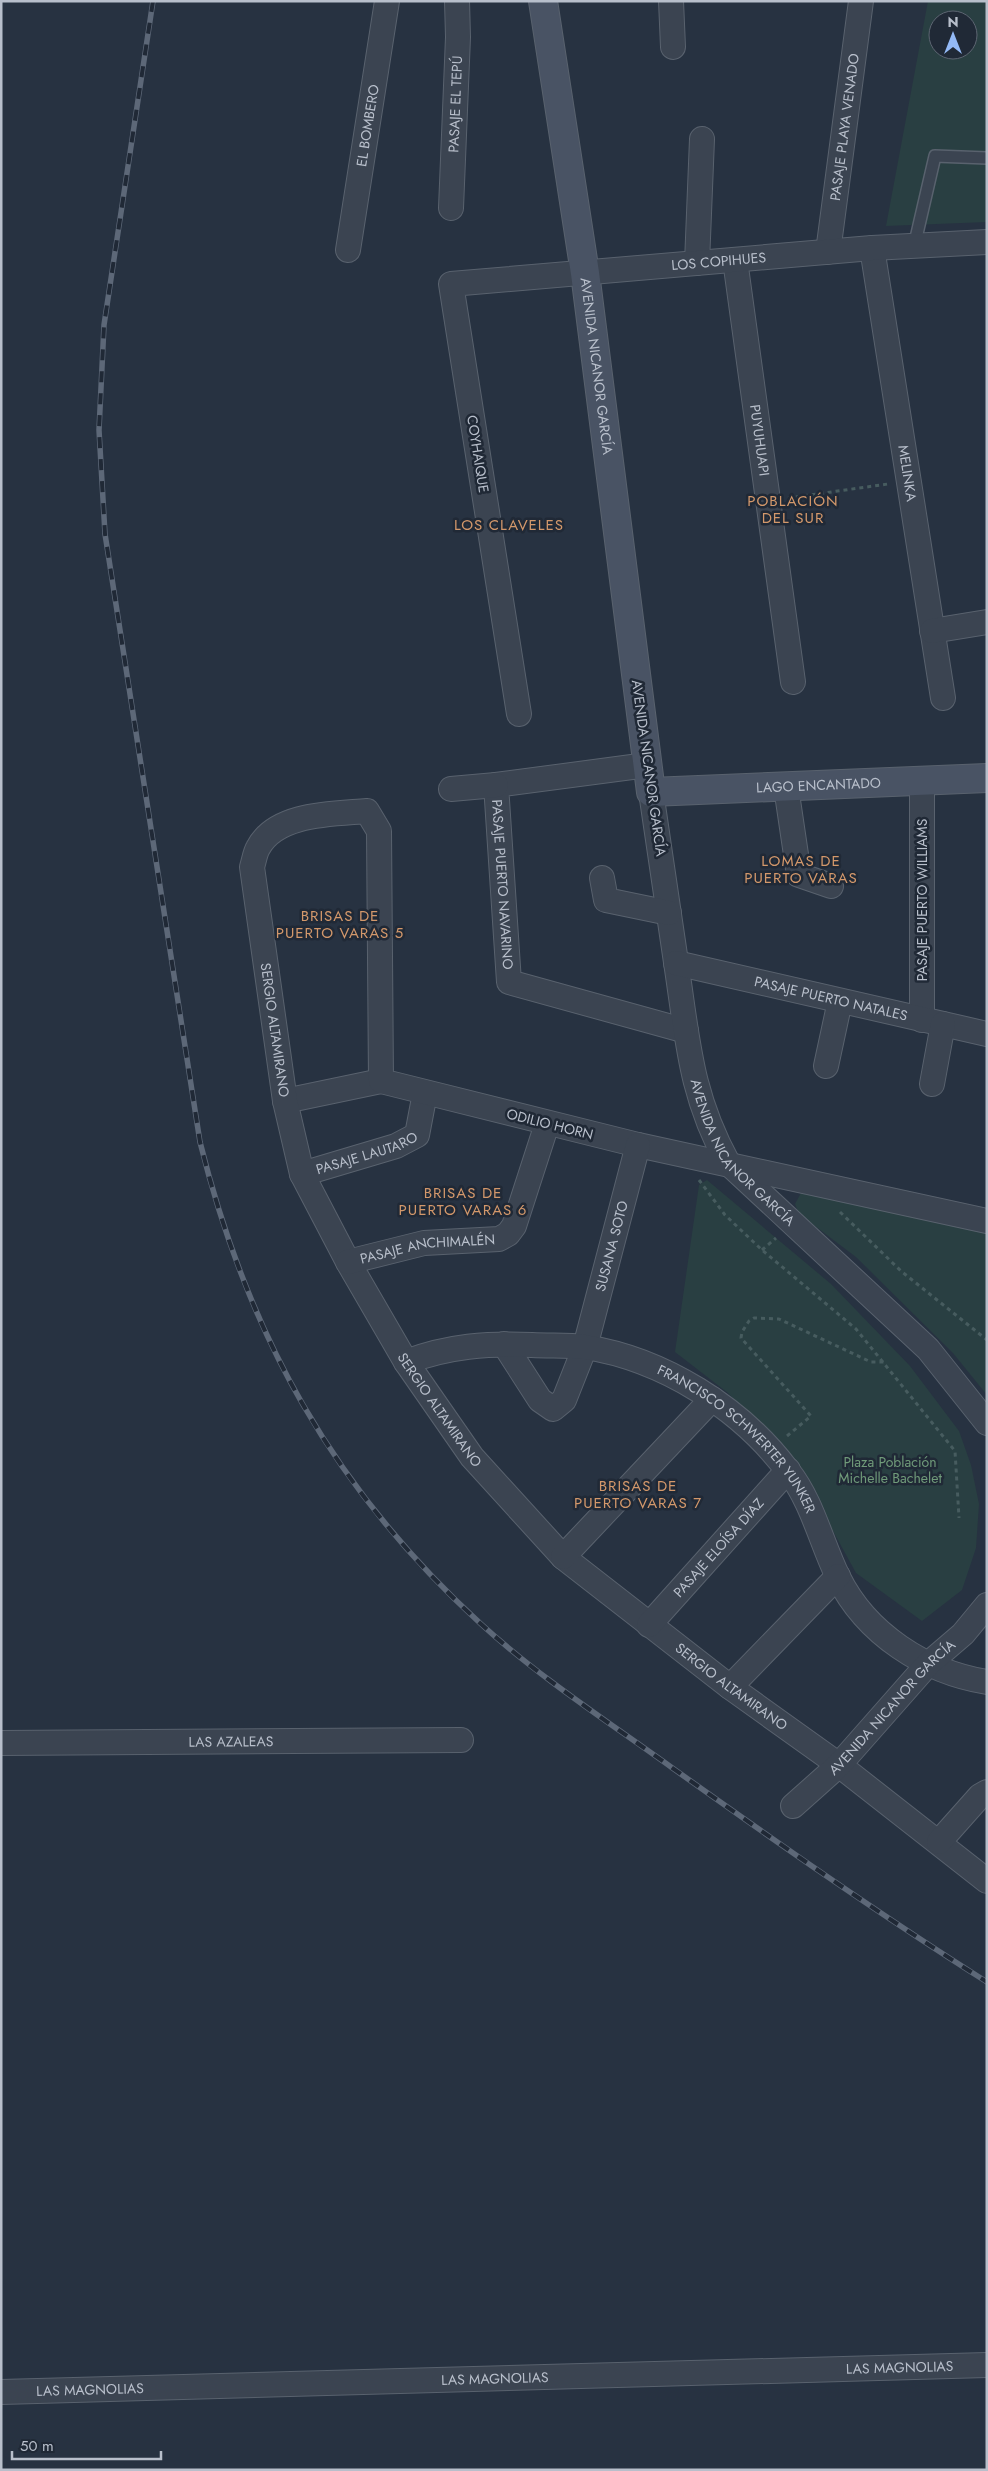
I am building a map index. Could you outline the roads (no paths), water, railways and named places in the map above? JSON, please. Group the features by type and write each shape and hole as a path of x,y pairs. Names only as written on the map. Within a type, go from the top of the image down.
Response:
{"street":[{"name":"EL BOMBERO","path":"348,250 388,1"},
{"name":"PASAJE EL TEPÚ","path":"451,208 458,37 457,1"},
{"name":"AVENIDA NICANOR GARCÍA","path":"543,1 585,273 647,765 692,1071 700,1103 728,1163 928,1349 987,1423"},
{"path":"671,1 673,47"},
{"name":"PASAJE PLAYA VENADO","path":"828,252 861,1"},
{"path":"697,263 702,139"},
{"name":"LOS COPIHUES","path":"451,284 872,248 987,242"},
{"name":"MELINKA","path":"872,248 942,698"},
{"name":"PUYUHUAPI","path":"735,260 793,682"},
{"name":"COYHAIQUE","path":"451,284 519,714"},
{"path":"932,631 987,622"},
{"name":"PASAJE PUERTO NAVARINO","path":"451,789 647,765"},
{"name":"LAGO ENCANTADO","path":"651,792 987,778"},
{"name":"PASAJE PUERTO WILLIAMS","path":"922,781 933,1022 932,1084"},
{"name":"PASAJE PUERTO NAVARINO","path":"496,785 508,982 686,1031"},
{"path":"786,787 799,875 831,886"},
{"name":"SERGIO ALTAMIRANO","path":"381,1081 379,831 367,811 306,816 271,832 258,848 252,866 285,1101 302,1174 348,1262 406,1362 472,1457 563,1557 730,1687 839,1765 987,1881"},
{"path":"602,878 606,900 669,913"},
{"name":"PASAJE PUERTO NATALES","path":"676,963 987,1034"},
{"path":"826,1066 840,1001"},
{"path":"285,1101 381,1081"},
{"name":"ODILIO HORN","path":"381,1081 547,1124 987,1221"},
{"name":"PASAJE LAUTARO","path":"302,1174 396,1146 417,1135 425,1093"},
{"name":"PASAJE ANCHIMALÉN","path":"348,1262 424,1243 499,1239 508,1234 514,1226 547,1124"},
{"name":"SUSANA SOTO","path":"504,1344 540,1400 553,1409 564,1400 585,1347 638,1145"},
{"path":"782,1212 779,1206 779,1193 787,1181 794,1178"},
{"name":"FRANCISCO SCHWERTER YUNKER","path":"406,1362 460,1347 504,1344 585,1347 650,1367 712,1399 749,1429 788,1470 800,1490 851,1602 872,1624 902,1648 928,1664 948,1673 987,1682"},
{"path":"563,1557 712,1399"},
{"name":"PASAJE ELOÍSA DÍAZ","path":"649,1625 788,1470"},
{"path":"730,1687 838,1576"},
{"name":"AVENIDA NICANOR GARCÍA","path":"793,1806 839,1765 928,1664 963,1634 987,1605"},
{"name":"LAS AZALEAS","path":"1,1743 461,1740"},
{"path":"939,1842 980,1796 987,1792"},
{"name":"LAS MAGNOLIAS","path":"1,2392 987,2365"}],"lane":[{"path":"910,246 916,238 935,156 987,158"}],"railway":[{"path":"153,1 104,325 99,430 105,534 200,1142 220,1213 243,1280 271,1344 303,1405 340,1463 381,1519 428,1572 481,1624 526,1662 598,1716 828,1877 987,1982"}],"district":[{"name":"POBLACIÓN DEL SUR","path":"793,510"},
{"name":"LOS CLAVELES","path":"509,525"},
{"name":"LOMAS DE PUERTO VARAS","path":"801,870"},
{"name":"BRISAS DE PUERTO VARAS 5","path":"340,924"},
{"name":"BRISAS DE PUERTO VARAS 6","path":"463,1202"},
{"name":"BRISAS DE PUERTO VARAS 7","path":"638,1494"}],"park label":[{"name":"Plaza Población Michelle Bachelet","path":"890,1470"}]}
